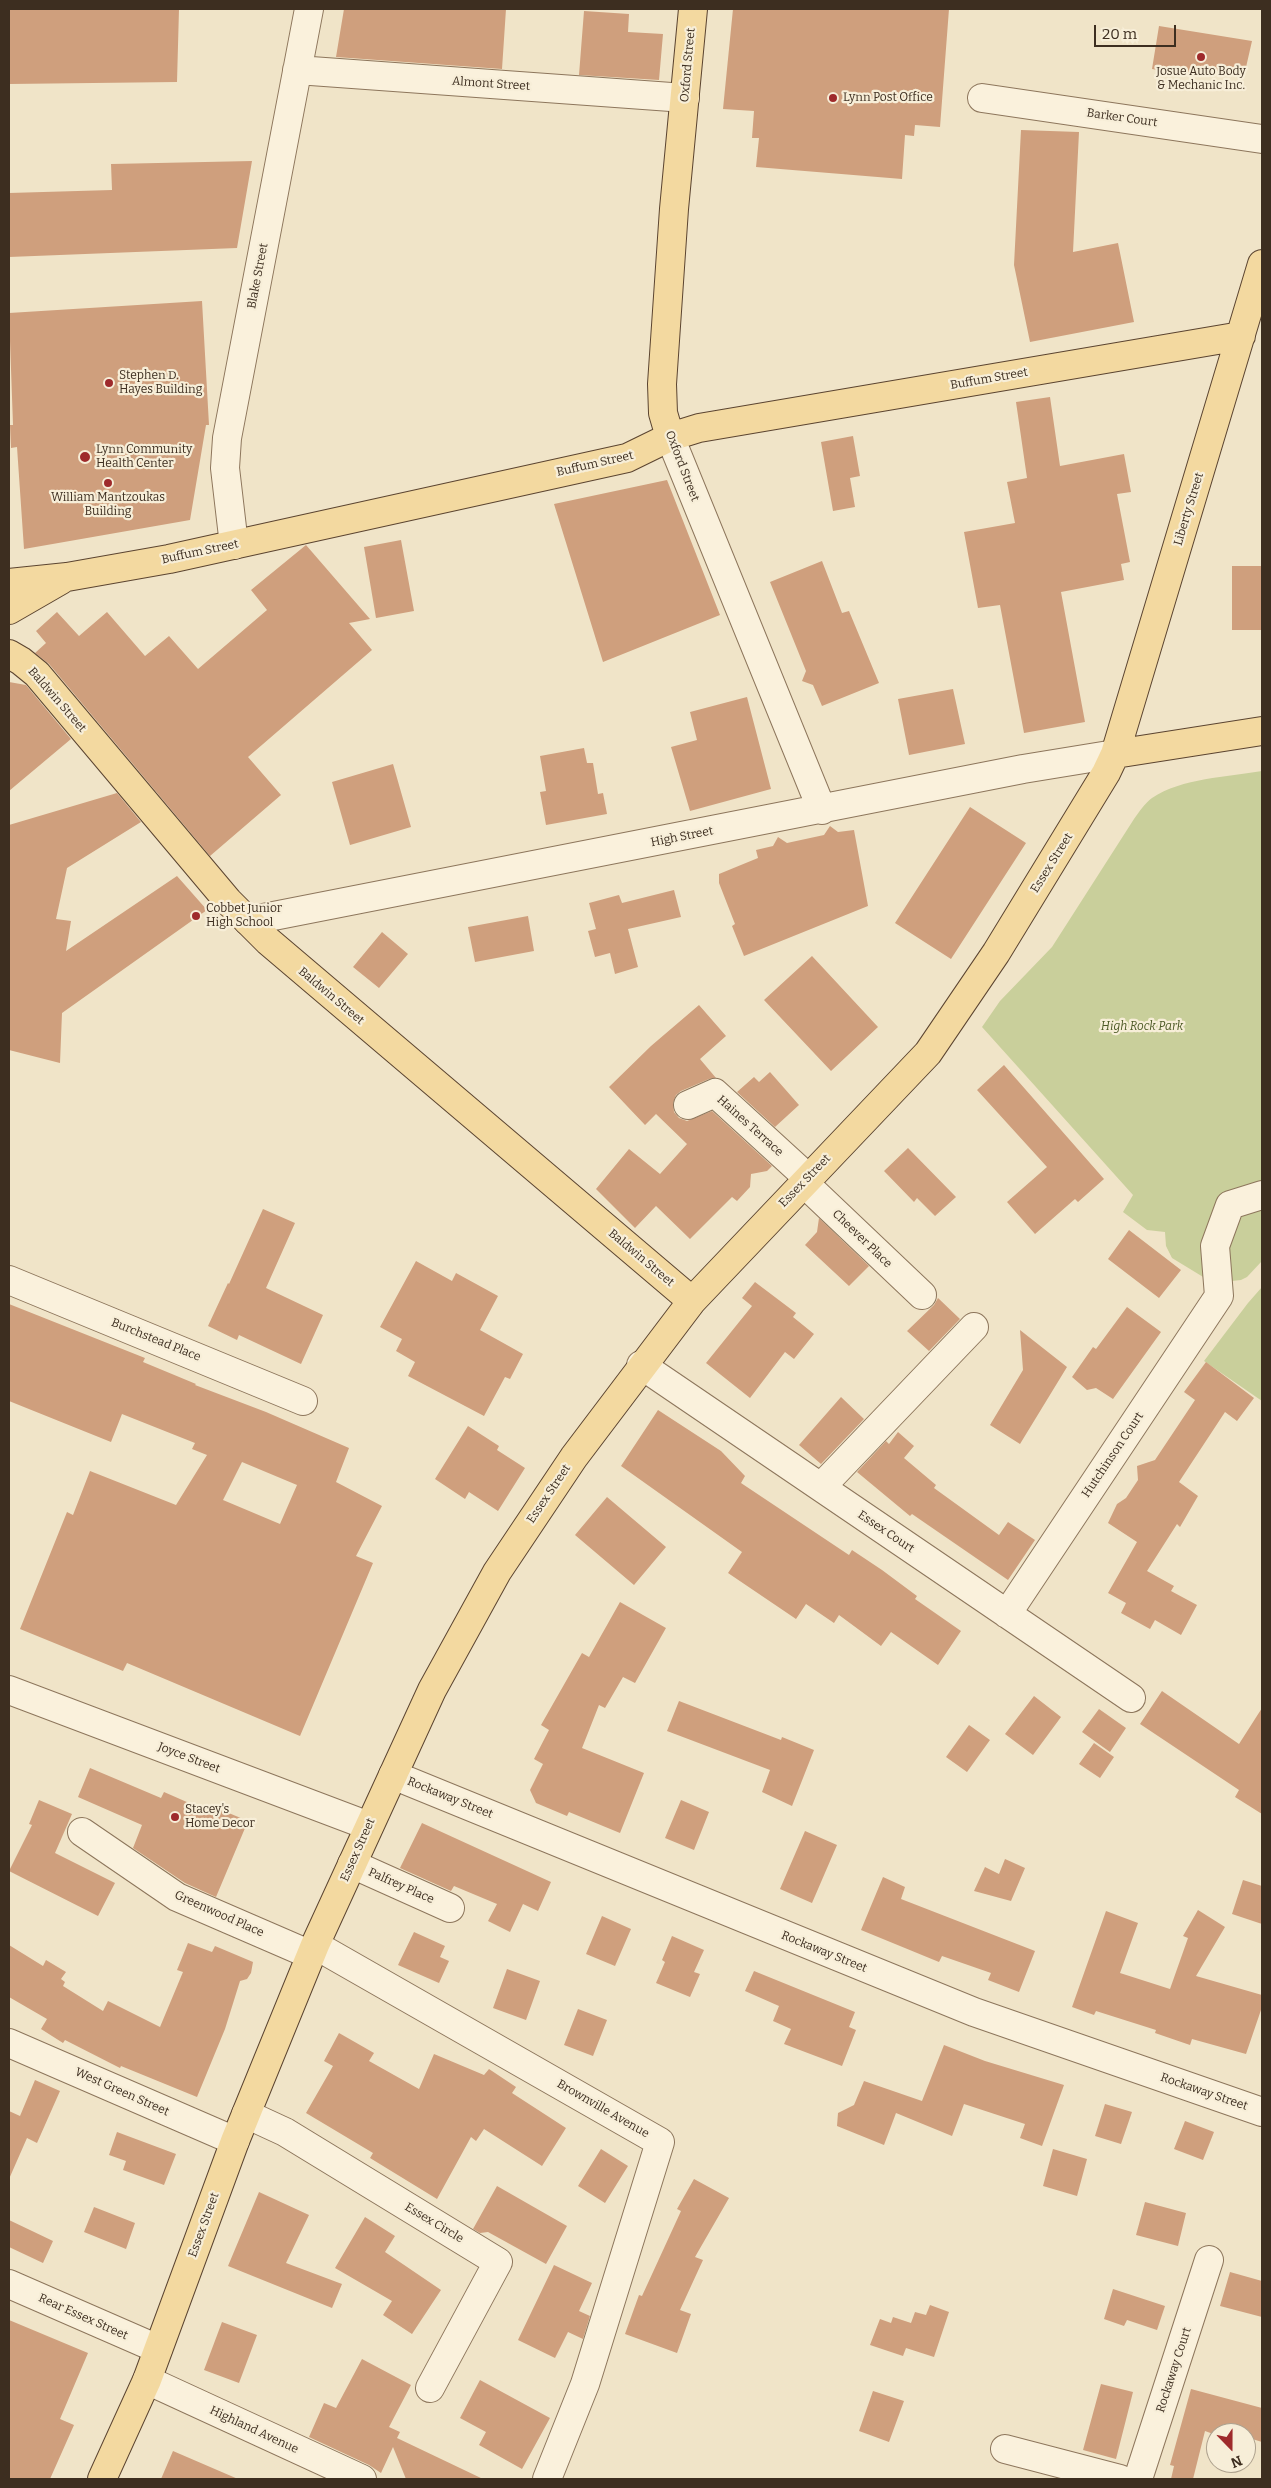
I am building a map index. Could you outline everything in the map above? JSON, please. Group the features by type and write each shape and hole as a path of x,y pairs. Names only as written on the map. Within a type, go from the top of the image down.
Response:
{"main road":[{"name":"Oxford Street","path":"670,437 662,401 662,384 674,209 693,9"},
{"name":"Liberty Street","path":"1115,754 1242,336 1262,264"},
{"name":"Buffum Street","path":"9,583 67,577 234,545 627,458 670,437 706,427 1242,336"},
{"name":"Buffum Street","path":"9,610 67,577"},
{"name":"Baldwin Street","path":"9,654 37,674 228,901 287,959 692,1301"},
{"path":"1115,754 1262,730"},
{"name":"Essex Street","path":"102,2479 146,2380 235,2141 313,1950 440,1674 497,1572 574,1457 692,1301 928,1052 996,953 1095,794 1115,754"}],"street":[{"name":"Blake Street","path":"234,545 225,468 227,438 309,9"},
{"name":"Almont Street","path":"297,70 685,98"},
{"name":"Barker Court","path":"982,98 1262,139"},
{"name":"Oxford Street","path":"670,437 822,810"},
{"name":"High Street","path":"248,921 822,810 1023,769 1115,754"},
{"name":"Haines Terrace","path":"688,1105 715,1094 805,1180"},
{"name":"Cheever Place","path":"805,1180 922,1295"},
{"name":"Hutchinson Court","path":"1007,1614 1219,1296 1215,1246 1230,1205 1262,1195"},
{"name":"Burchstead Place","path":"9,1280 303,1401"},
{"path":"821,1487 974,1327"},
{"name":"Essex Court","path":"641,1366 1131,1698"},
{"name":"Joyce Street","path":"9,1690 369,1826"},
{"name":"Rockaway Street","path":"393,1774 974,2012 1262,2112"},
{"name":"Greenwood Place","path":"82,1832 177,1897 313,1950"},
{"name":"Palfrey Place","path":"352,1864 450,1908"},
{"name":"Brownville Avenue","path":"313,1950 660,2142 585,2384 547,2479"},
{"name":"West Green Street","path":"9,2042 235,2141"},
{"name":"Essex Circle","path":"246,2114 286,2132 498,2262 430,2388"},
{"name":"Rockaway Court","path":"1138,2479 1209,2260"},
{"name":"Rear Essex Street","path":"9,2284 158,2349"},
{"name":"Highland Avenue","path":"146,2380 362,2479"},
{"path":"1005,2449 1120,2479"}],"green space":[{"name":"High Rock Park","path":"1262,771 1262,1261 1247,1277 1241,1280 1213,1283 1172,1258 1166,1246 1165,1232 1147,1230 1123,1212 1133,1195 982,1027 1000,1001 1052,947 1134,819 1149,800 1164,791 1191,782"},
{"path":"1262,1287 1262,1401 1204,1361"}],"building":[{"path":"9,9 179,9 177,82 9,84"},
{"path":"344,9 506,9 502,69 336,57"},
{"name":"Lynn Post Office","path":"733,9 949,9 940,127 915,125 914,136 905,135 902,179 756,167 759,138 752,138 754,111 723,109"},
{"path":"584,11 629,14 628,32 663,34 659,80 579,75"},
{"name":"Josue Auto Body & Mechanic Inc.","path":"1159,26 1252,41 1244,76 1195,67 1193,76 1152,69"},
{"path":"1021,130 1079,132 1073,252 1118,243 1134,322 1030,342 1014,265"},
{"path":"252,161 237,248 9,257 9,193 112,190 111,164"},
{"path":"202,301 209,425 206,425 190,520 24,549 17,447 11,448 10,425 13,425 9,313"},
{"path":"1050,397 1060,466 1124,454 1131,492 1117,494 1130,562 1121,564 1124,580 1061,592 1085,722 1024,733 1000,605 978,608 964,532 1015,523 1007,482 1027,478 1016,402"},
{"path":"853,436 860,476 850,478 855,507 833,511 821,442"},
{"path":"667,480 720,615 603,662 554,504"},
{"path":"401,540 414,611 376,618 364,547"},
{"path":"306,545 370,619 349,623 372,650 248,757 281,795 210,856 49,664 35,653 46,643 36,631 57,612 79,636 107,612 145,656 169,636 198,669 267,610 251,590"},
{"path":"822,561 842,613 849,611 879,683 822,706 813,685 802,681 806,671 770,582"},
{"path":"1232,566 1262,566 1262,630 1232,630"},
{"path":"9,682 26,685 71,739 9,791"},
{"path":"953,689 965,744 909,755 898,699"},
{"path":"747,697 771,789 690,811 671,747 697,740 690,712"},
{"path":"584,748 587,763 593,763 598,794 603,793 607,814 546,825 540,792 546,791 540,756"},
{"path":"393,764 411,827 350,845 332,782"},
{"path":"117,793 141,822 67,868 56,919 71,921 66,951 177,876 207,910 62,1013 60,1063 9,1050 9,825"},
{"path":"970,807 1026,843 951,959 895,923"},
{"path":"830,826 838,832 854,830 868,906 744,956 732,926 735,924 719,883 719,874 758,858 756,850 773,846 778,837 787,843 824,835"},
{"path":"674,890 681,917 628,929 638,967 615,974 610,953 595,957 588,931 596,929 589,903 619,895 622,903"},
{"path":"528,916 534,951 475,962 468,927"},
{"path":"382,932 408,954 379,988 353,967"},
{"path":"812,956 878,1027 831,1071 764,1000"},
{"path":"699,1005 726,1036 700,1059 716,1078 709,1079 676,1095 673,1103 674,1112 679,1118 687,1121 712,1111 772,1166 767,1171 751,1174 750,1187 737,1201 732,1197 690,1239 656,1206 635,1228 596,1189 629,1149 660,1174 687,1144 656,1114 645,1125 609,1087 651,1046"},
{"path":"1004,1065 1104,1179 1078,1202 1075,1199 1035,1234 1007,1202 1047,1167 977,1090"},
{"path":"770,1072 799,1105 775,1127 737,1092 754,1077 759,1082"},
{"path":"908,1148 956,1197 935,1216 917,1198 914,1202 884,1171"},
{"path":"263,1209 295,1223 266,1288 323,1315 301,1364 239,1335 237,1340 208,1326"},
{"path":"819,1218 869,1266 849,1286 805,1245 817,1232"},
{"path":"1129,1230 1181,1270 1159,1298 1108,1259"},
{"path":"416,1261 452,1281 456,1273 498,1296 480,1330 523,1354 510,1379 505,1377 484,1416 408,1376 415,1362 396,1351 402,1339 380,1327"},
{"path":"755,1282 796,1313 793,1317 814,1334 794,1359 785,1352 750,1398 706,1363 752,1306 742,1298"},
{"path":"938,1298 960,1319 929,1351 907,1331 934,1305"},
{"path":"9,1304 145,1358 143,1362 195,1385 266,1412 349,1448 336,1482 382,1506 356,1556 373,1563 300,1736 127,1663 123,1671 20,1629 67,1512 73,1515 90,1471 176,1505 207,1455 192,1449 195,1443 122,1414 111,1442 9,1401","holes":["242,1462 297,1485 280,1524 223,1500"]},
{"path":"1127,1307 1161,1332 1113,1399 1096,1388 1087,1390 1072,1377 1093,1347 1096,1349"},
{"path":"1020,1330 1067,1367 1020,1444 990,1425 1023,1370"},
{"path":"1206,1362 1254,1398 1237,1421 1225,1412 1179,1482 1198,1496 1180,1527 1177,1524 1147,1571 1174,1586 1171,1591 1197,1605 1181,1635 1155,1620 1150,1629 1121,1613 1126,1603 1108,1593 1137,1542 1108,1523 1117,1504 1126,1498 1138,1480 1137,1466 1155,1460 1195,1400 1184,1392"},
{"path":"841,1397 864,1419 821,1464 799,1445"},
{"path":"658,1410 721,1451 745,1476 741,1483 849,1555 852,1550 882,1570 917,1596 915,1599 961,1631 938,1665 891,1632 881,1646 839,1615 834,1623 806,1604 796,1619 728,1573 742,1552 621,1466"},
{"path":"468,1426 499,1446 497,1450 525,1468 498,1511 469,1492 465,1499 435,1479"},
{"path":"898,1432 914,1446 904,1458 936,1485 934,1488 999,1535 1008,1522 1035,1540 1008,1580 912,1514 910,1516 857,1472 886,1441 889,1444"},
{"path":"607,1497 666,1547 634,1585 575,1535"},
{"path":"620,1602 666,1628 635,1683 623,1677 605,1708 599,1705 582,1748 644,1773 620,1833 569,1812 567,1816 536,1803 530,1790 543,1764 534,1759 549,1730 541,1725 582,1653 589,1657"},
{"path":"1162,1691 1239,1744 1262,1708 1262,1814 1235,1797 1239,1790 1140,1724"},
{"path":"1034,1696 1061,1717 1033,1755 1005,1734"},
{"path":"679,1701 781,1740 782,1737 814,1750 792,1806 762,1792 770,1770 667,1731"},
{"path":"1099,1709 1126,1728 1110,1752 1082,1732"},
{"path":"969,1725 990,1740 967,1772 946,1757"},
{"path":"1094,1743 1114,1757 1100,1778 1079,1764"},
{"path":"90,1768 161,1798 164,1792 205,1810 207,1804 248,1821 216,1897 185,1883 133,1848 142,1825 78,1797"},
{"path":"39,1800 72,1814 55,1853 115,1883 98,1916 9,1871 32,1825 29,1824"},
{"path":"681,1800 709,1812 694,1850 665,1838"},
{"path":"422,1823 551,1882 538,1911 523,1904 510,1932 488,1921 497,1904 454,1886 451,1891 400,1868"},
{"path":"805,1831 837,1845 812,1903 780,1889"},
{"path":"1005,1859 1025,1868 1011,1901 974,1891 985,1867 999,1874"},
{"path":"883,1877 905,1887 901,1899 1035,1951 1019,1992 988,1980 991,1973 942,1956 939,1962 861,1930"},
{"path":"1243,1880 1262,1886 1262,1924 1232,1914"},
{"path":"1198,1910 1225,1927 1196,1976 1262,1995 1262,2007 1246,2054 1192,2039 1190,2045 1155,2033 1156,2030 1096,2011 1094,2015 1072,2007 1106,1911 1138,1923 1120,1973 1170,1989 1188,1938 1183,1936"},
{"path":"602,1916 631,1929 615,1966 586,1954"},
{"path":"414,1932 445,1946 440,1957 449,1961 439,1983 398,1965"},
{"path":"672,1936 704,1950 694,1972 700,1974 690,1997 656,1983 665,1962 662,1960"},
{"path":"188,1943 212,1952 215,1946 253,1962 251,1973 247,1979 240,1981 225,2029 197,2097 121,2066 120,2068 65,2040 63,2043 41,2029 47,2019 9,1997 9,1945 43,1966 46,1960 66,1972 61,1979 65,1982 63,1986 103,2011 108,2001 160,2027 183,1972 177,1970"},
{"path":"507,1969 540,1981 526,2020 493,2008"},
{"path":"754,1971 855,2012 849,2027 856,2030 842,2066 784,2044 791,2029 773,2021 779,2006 745,1991"},
{"path":"578,2009 607,2020 593,2056 564,2045"},
{"path":"339,2033 374,2053 369,2061 419,2089 434,2054 484,2075 489,2069 516,2087 512,2093 566,2128 542,2166 484,2129 476,2141 471,2137 437,2199 370,2158 373,2153 306,2113 333,2066 324,2061"},
{"path":"944,2045 985,2061 1064,2085 1042,2146 1020,2138 1025,2124 964,2104 952,2136 896,2113 884,2145 837,2126 838,2113 854,2105 864,2081 922,2101"},
{"path":"35,2080 60,2091 37,2143 27,2138 9,2179 9,2111 20,2116"},
{"path":"1105,2104 1132,2112 1121,2144 1095,2136"},
{"path":"1185,2121 1214,2132 1203,2160 1174,2149"},
{"path":"117,2132 176,2154 164,2185 123,2170 126,2161 109,2155"},
{"path":"601,2149 628,2166 605,2203 578,2186"},
{"path":"1053,2149 1087,2159 1077,2196 1043,2186"},
{"path":"694,2179 729,2198 695,2257 703,2260 680,2310 691,2314 677,2353 625,2334 639,2295 642,2296 681,2211 677,2209"},
{"path":"497,2186 567,2226 546,2264 488,2232 480,2233 473,2229"},
{"path":"259,2192 309,2215 286,2263 342,2284 332,2308 228,2266"},
{"path":"1145,2202 1186,2213 1178,2246 1136,2235"},
{"path":"94,2207 135,2223 126,2249 84,2232"},
{"path":"365,2217 395,2236 385,2252 441,2290 412,2334 383,2315 392,2301 335,2268"},
{"path":"9,2220 53,2241 43,2263 9,2247"},
{"path":"554,2265 592,2283 579,2311 590,2316 583,2339 568,2332 555,2358 518,2340"},
{"path":"1230,2272 1262,2281 1262,2317 1220,2306"},
{"path":"1113,2289 1165,2306 1157,2330 1127,2320 1124,2326 1104,2319"},
{"path":"930,2305 949,2312 934,2357 906,2348 903,2356 870,2345 880,2319 891,2323 893,2317 911,2323 915,2312 926,2315"},
{"path":"9,2320 88,2353 60,2419 74,2425 50,2479 9,2479"},
{"path":"222,2322 257,2335 239,2383 204,2370"},
{"path":"362,2359 411,2385 389,2427 400,2432 397,2438 483,2479 406,2479 393,2447 381,2473 369,2465 309,2437 324,2403 336,2408"},
{"path":"480,2380 550,2418 522,2469 479,2445 486,2432 460,2418"},
{"path":"1101,2384 1133,2392 1116,2459 1083,2450"},
{"path":"1191,2389 1262,2408 1262,2442 1256,2440 1256,2423 1206,2423 1206,2431 1193,2479 1171,2479 1174,2466 1170,2465"},
{"path":"873,2391 904,2401 889,2442 859,2431"},
{"path":"173,2451 238,2479 161,2479"}],"place":[{"name":"Josue Auto Body & Mechanic Inc.","path":"1201,57"},
{"name":"Lynn Post Office","path":"833,98"},
{"name":"Stephen D. Hayes Building","path":"109,383"},
{"name":"Lynn Community Health Center","path":"85,457"},
{"name":"William Mantzoukas Building","path":"108,483"},
{"name":"Cobbet Junior High School","path":"196,916"},
{"name":"Stacey's Home Decor","path":"175,1817"}]}
